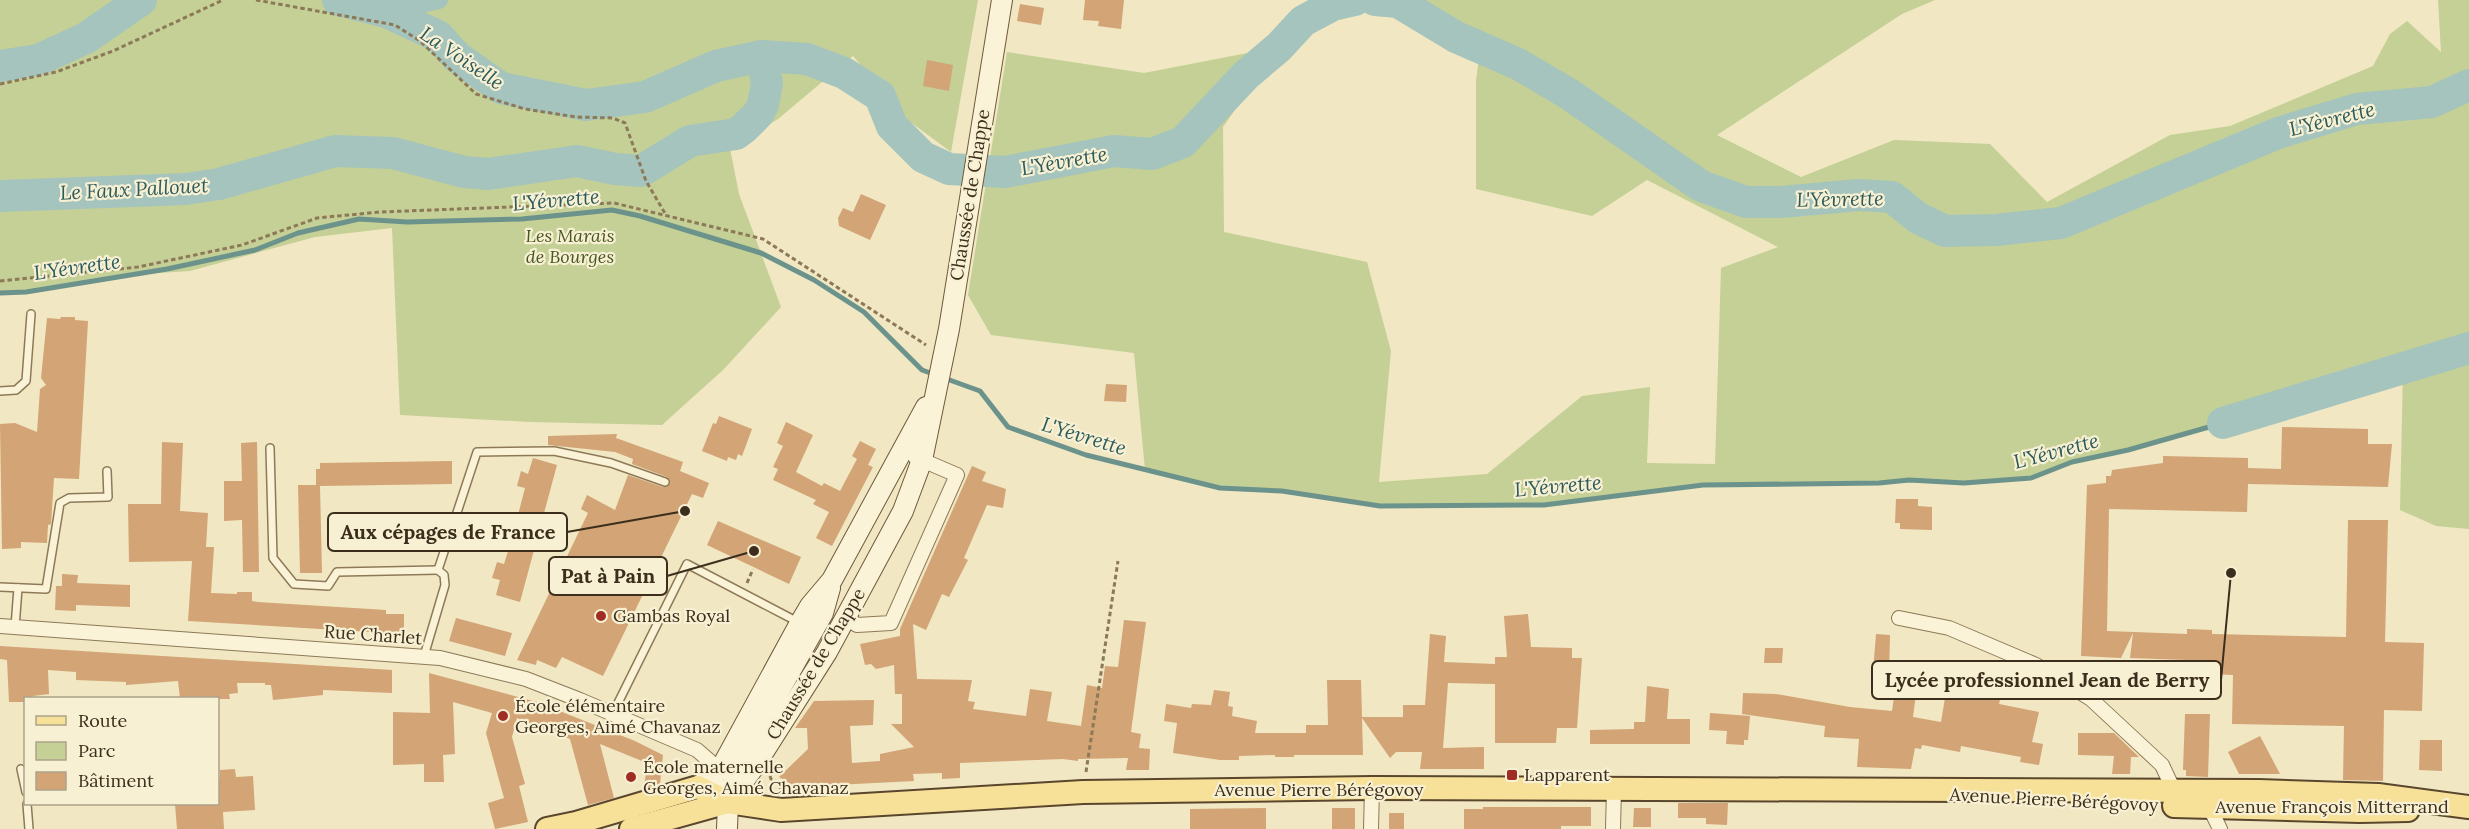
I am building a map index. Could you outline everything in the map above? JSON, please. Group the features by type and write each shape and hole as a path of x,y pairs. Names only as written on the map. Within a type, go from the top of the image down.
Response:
{"main road":[{"name":"Chaussée de Chappe","path":"728,802 754,767 845,618 903,511 922,460 944,356 1002,0"},
{"name":"Chaussée de Chappe","path":"720,770 806,626 823,613 832,580 936,389"},
{"name":"Chaussée de Chappe","path":"728,802 742,757 806,626"},
{"path":"547,829 569,826 698,787 720,770 728,802 727,829"},
{"path":"698,787 728,802"},
{"name":"Avenue Pierre Bérégovoy","path":"728,802 781,810 1083,792 1372,788 1912,790 1972,799 2191,799"},
{"name":"Avenue François Mitterrand","path":"2191,799 2378,795 2469,807"},
{"path":"631,829 728,802"}],"street":[{"path":"845,618 857,625 891,623 957,475 903,451"},
{"path":"1899,618 1949,628 2036,665 2091,699 2162,765 2220,829"},
{"name":"Rue Charlet","path":"0,627 440,658 526,679 613,713 697,750 720,770"},
{"path":"1371,829 1372,788"},
{"path":"1613,829 1614,788"}],"lane":[{"path":"0,391 16,390 26,381 31,314"},
{"path":"270,448 273,558 294,584 328,586 337,572 438,570 444,575 445,585 424,656"},
{"path":"438,570 477,452 554,451 611,463 664,482"},
{"path":"0,587 46,589 60,503 69,498 108,497 107,471"},
{"path":"613,713 687,564 806,626"},
{"path":"15,628 18,588"},
{"path":"21,769 24,783"},
{"path":"27,805 30,829"}],"path":[{"path":"0,84 56,72 104,55 223,0"},
{"path":"256,0 395,25 420,41 476,94 525,109 576,117 613,118 625,123 635,156 646,181 666,215"},
{"path":"0,280 138,267 242,245 317,218 380,212 614,203 763,239 944,356"},
{"path":"1083,792 1118,561"},
{"path":"769,768 771,778 781,784 780,789"}],"green space":[{"name":"Les Marais de Bourges","path":"0,0 978,0 951,152 909,121 853,56 778,119 730,148 739,194 781,307 723,370 662,425 531,422 400,415 392,228 315,237 190,271 128,275 26,292 0,293"},
{"path":"1424,0 1935,0 1902,14 1717,135 1801,177 1894,140 1990,144 2047,202 2170,135 2230,126 2373,66 2390,34 2407,21 2441,52 2438,0 2469,0 2469,529 2436,526 2400,510 2403,368 2128,450 2072,462 2031,478 1964,483 1909,480 1879,483 1703,485 1544,505 1380,506 1282,491 1220,488 1145,470 1134,353 991,335 968,295 1007,52 1144,73 1279,47 1223,127 1224,232 1367,262 1391,351 1379,482 1487,474 1582,396 1650,387 1647,463 1715,464 1721,268 1778,247 1647,180 1592,216 1476,189 1476,81 1482,35"}],"building":[{"path":"1085,0 1124,0 1121,29 1098,26 1099,21 1083,20"},
{"path":"1020,4 1044,8 1041,25 1017,21"},
{"path":"927,60 953,65 949,91 923,86"},
{"path":"861,194 886,205 870,240 839,226 838,218 843,208 853,212"},
{"path":"61,317 75,317 75,320 88,321 79,479 54,478 51,524 48,525 47,543 21,542 21,548 2,549 0,424 15,423 37,432 40,389 46,385 41,378 47,318 60,319"},
{"path":"1106,384 1127,385 1126,402 1104,401"},
{"path":"719,416 752,429 742,456 738,454 736,460 728,457 727,461 702,451 713,423 716,424"},
{"path":"786,422 813,435 796,472 822,486 824,483 840,491 857,459 852,456 860,441 876,449 868,465 873,467 832,546 816,538 829,512 813,504 816,500 773,480 778,469 773,467 783,446 777,443"},
{"path":"2282,427 2368,429 2368,444 2392,444 2388,487 2248,484 2247,512 2109,509 2107,631 2187,634 2187,629 2212,630 2212,634 2346,637 2348,520 2388,520 2385,642 2424,643 2422,711 2384,710 2383,781 2343,780 2344,726 2232,724 2233,675 2185,673 2186,660 2130,658 2133,633 2121,658 2081,656 2087,485 2106,483 2106,476 2111,476 2112,470 2163,463 2163,456 2248,458 2248,468 2281,469"},
{"path":"617,434 616,438 683,462 680,471 709,483 703,498 692,494 603,676 562,657 556,668 537,660 536,665 517,660 588,513 581,509 587,495 615,510 628,475 663,487 670,484 667,477 632,464 633,459 615,452 548,445 548,436"},
{"path":"162,442 183,443 180,511 208,513 206,547 214,547 211,593 252,592 252,601 258,602 386,610 386,614 404,614 404,634 188,621 192,561 129,562 128,504 161,504"},
{"path":"257,442 259,572 243,572 242,520 224,521 224,481 242,481 241,443"},
{"path":"533,458 557,465 520,602 496,595 500,580 492,578 497,562 504,564 513,535 504,532 509,516 517,519 525,488 517,486 521,471 528,474"},
{"path":"452,461 452,484 320,486 322,573 300,573 298,485 316,485 316,469 320,469 320,463"},
{"path":"972,466 986,472 982,481 1006,489 1003,508 987,505 964,558 968,560 949,597 942,594 926,630 913,624 917,679 972,680 968,701 975,702 973,709 1026,716 1030,689 1052,692 1047,721 1081,726 1087,685 1102,688 1105,666 1118,667 1124,620 1146,622 1131,732 1141,734 1139,748 1150,749 1149,770 1126,770 1128,758 960,763 960,778 942,779 942,773 913,774 914,781 796,787 779,777 808,749 807,728 795,728 814,701 874,700 873,725 850,726 852,763 880,761 880,754 914,747 891,724 902,724 902,694 895,694 894,665 876,669 871,664 865,665 860,644 900,636 900,629"},
{"path":"1896,499 1918,499 1918,506 1932,507 1932,530 1900,529 1900,523 1895,523"},
{"path":"718,521 801,557 789,584 707,545"},
{"path":"62,574 78,575 77,583 130,585 130,607 76,605 76,611 55,610 56,586 62,586"},
{"path":"1528,614 1531,647 1572,648 1572,658 1582,658 1577,728 1557,728 1556,743 1495,743 1495,684 1448,683 1443,748 1484,747 1484,769 1420,769 1422,752 1396,752 1390,758 1362,718 1363,755 1239,756 1239,760 1220,760 1173,753 1177,723 1164,721 1166,704 1191,708 1192,704 1211,705 1214,690 1230,692 1228,706 1233,707 1232,716 1257,721 1255,733 1306,733 1306,725 1328,725 1327,680 1361,680 1362,717 1403,717 1403,705 1425,705 1430,634 1446,636 1444,662 1495,664 1495,657 1507,657 1504,616"},
{"path":"456,618 512,633 505,656 449,641"},
{"path":"1876,634 1890,635 1889,674 1873,672"},
{"path":"0,646 392,670 392,693 323,690 323,695 273,700 271,685 237,683 238,693 229,694 230,699 180,697 178,681 126,685 126,682 76,680 76,672 48,670 49,694 24,697 24,702 9,702 7,660 0,659"},
{"path":"1765,648 1783,648 1782,663 1764,663"},
{"path":"1974,665 2006,672 1999,704 2039,712 2032,742 2043,744 2039,765 2020,762 2021,757 1961,746 1960,752 1922,745 1921,749 1915,748 1911,769 1857,767 1859,739 1824,737 1825,726 1742,714 1743,693 1776,694 1850,707 1892,711 1897,677 1918,681 1919,673 1960,681 1958,693 1917,686 1913,717 1941,722 1946,692 1969,696"},
{"path":"429,673 537,702 635,741 663,755 660,784 644,789 647,763 600,744 614,798 588,805 570,739 517,718 512,737 525,784 519,786 528,822 495,829 488,803 504,798 486,733 492,713 453,702 455,754 443,755 444,782 424,782 424,764 393,765 393,712 430,713"},
{"path":"1647,686 1669,689 1667,719 1690,719 1690,744 1590,744 1590,730 1634,729 1634,722 1645,722"},
{"path":"1710,713 1750,716 1748,740 1744,740 1744,745 1726,744 1727,731 1709,730"},
{"path":"2185,714 2210,714 2208,777 2186,776 2186,770 2183,770"},
{"path":"2078,733 2114,733 2139,757 2131,757 2130,774 2112,774 2114,756 2078,755"},
{"path":"2260,736 2280,774 2239,774 2228,752"},
{"path":"2420,740 2442,740 2442,771 2419,770"},
{"path":"235,769 236,777 253,776 255,810 223,812 224,829 177,829 175,805 219,805 220,770"},
{"path":"1678,803 1728,803 1727,825 1706,824 1706,818 1678,818"},
{"path":"1483,807 1591,807 1591,826 1561,826 1561,829 1464,829 1464,809 1483,809"},
{"path":"1266,808 1266,829 1190,829 1190,809"},
{"path":"1332,808 1355,808 1355,829 1332,829"},
{"path":"1634,808 1651,808 1651,827 1633,827"},
{"path":"1389,813 1404,813 1404,829 1389,829"}],"waterway":[{"name":"La Voiselle","path":"0,66 38,60 86,38 141,0"},
{"name":"L'Yèvrette","path":"338,0 386,12 438,36 457,57 501,88 586,105 645,97 716,66 762,56 807,59 844,73 880,96 892,126 923,157 949,169 1005,172 1114,151 1152,154 1183,142 1246,75 1279,47 1303,21 1333,5 1355,0"},
{"path":"386,12 439,0"},
{"name":"L'Yèvrette","path":"1375,0 1398,2 1456,37 1518,64 1569,94 1701,186 1746,202 1781,202 1859,195 1892,197 1918,218 1945,231 1996,230 2061,223 2278,133 2357,109 2432,102 2469,85"},
{"name":"Le Faux Pallouet","path":"0,196 186,189 219,184 335,151 393,153 464,172 488,174 577,161 615,169 641,171 690,141 736,134 744,128 758,114 763,105 767,83 762,56"},
{"name":"L'Yévrette","path":"0,293 26,292 167,269 255,250 298,233 359,219 407,222 522,219 612,210 640,216 761,253 814,280 864,312 922,370 980,391 1008,427 1086,455 1220,488 1282,491 1380,506 1544,505 1703,485 1879,483 1909,480 1964,483 2031,478 2072,462 2128,450 2223,423"},
{"path":"2223,423 2469,348"}],"place":[{"name":"Aux cépages de France","path":"685,511"},
{"name":"Pat à Pain","path":"754,551"},
{"name":"Lycée professionnel Jean de Berry","path":"2231,573"},
{"name":"Gambas Royal","path":"601,616"},
{"name":"École élémentaire Georges, Aimé Chavanaz","path":"503,716"},
{"name":"Lapparent","path":"1512,775"},
{"name":"École maternelle Georges, Aimé Chavanaz","path":"631,777"}]}
